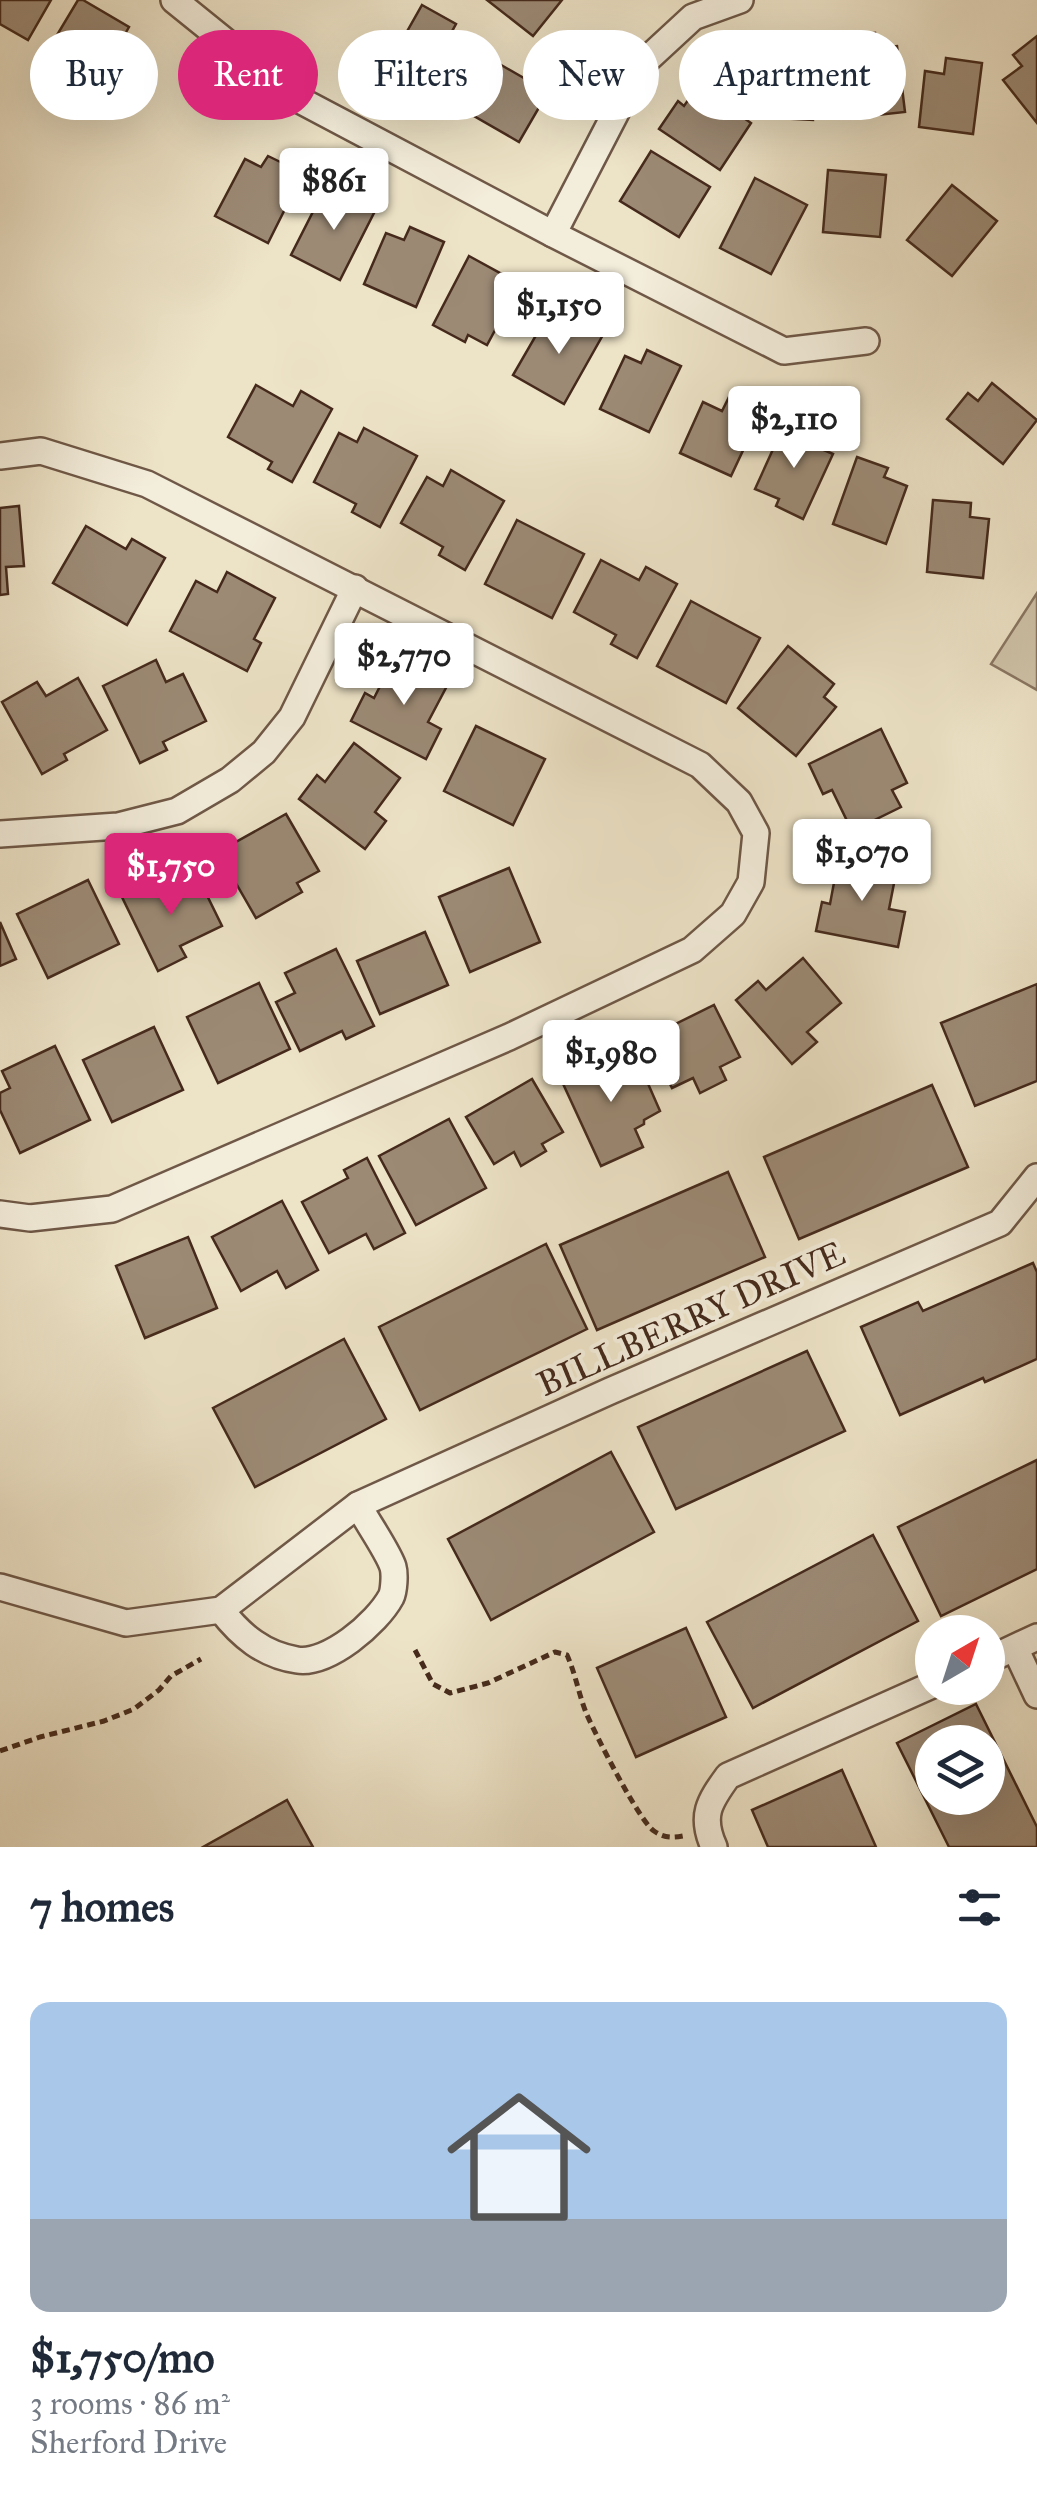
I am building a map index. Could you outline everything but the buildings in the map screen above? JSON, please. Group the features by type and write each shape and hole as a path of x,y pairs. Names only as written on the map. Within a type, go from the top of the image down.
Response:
{"street":[{"path":"174,0 294,98 784,351 866,340"},
{"path":"553,234 640,66 693,17 740,0"},
{"path":"0,456 41,451 147,484 700,765 739,802 756,833 751,882 734,914 692,950 526,1029 112,1210 30,1218 0,1214"},
{"path":"0,834 118,826 176,811 230,780 264,752 292,717 355,588"},
{"name":"BILLBERRY DRIVE","path":"0,1587 126,1623 222,1610 358,1506 610,1391 1000,1222 1037,1177"},
{"path":"222,1610 238,1632 266,1651 301,1661 335,1651 364,1628 392,1595 393,1567 358,1506"},
{"path":"1026,1642 1037,1695"},
{"path":"714,1847 706,1830 710,1801 728,1776 915,1693"}],"path":[{"path":"414,1650 434,1684 450,1693 488,1684 555,1652 567,1656 587,1714 638,1812 652,1830 670,1839 689,1834"},
{"path":"0,1751 134,1709 172,1676 200,1659"}],"shaded area":[{"path":"1037,593 1037,690 991,664"}]}
